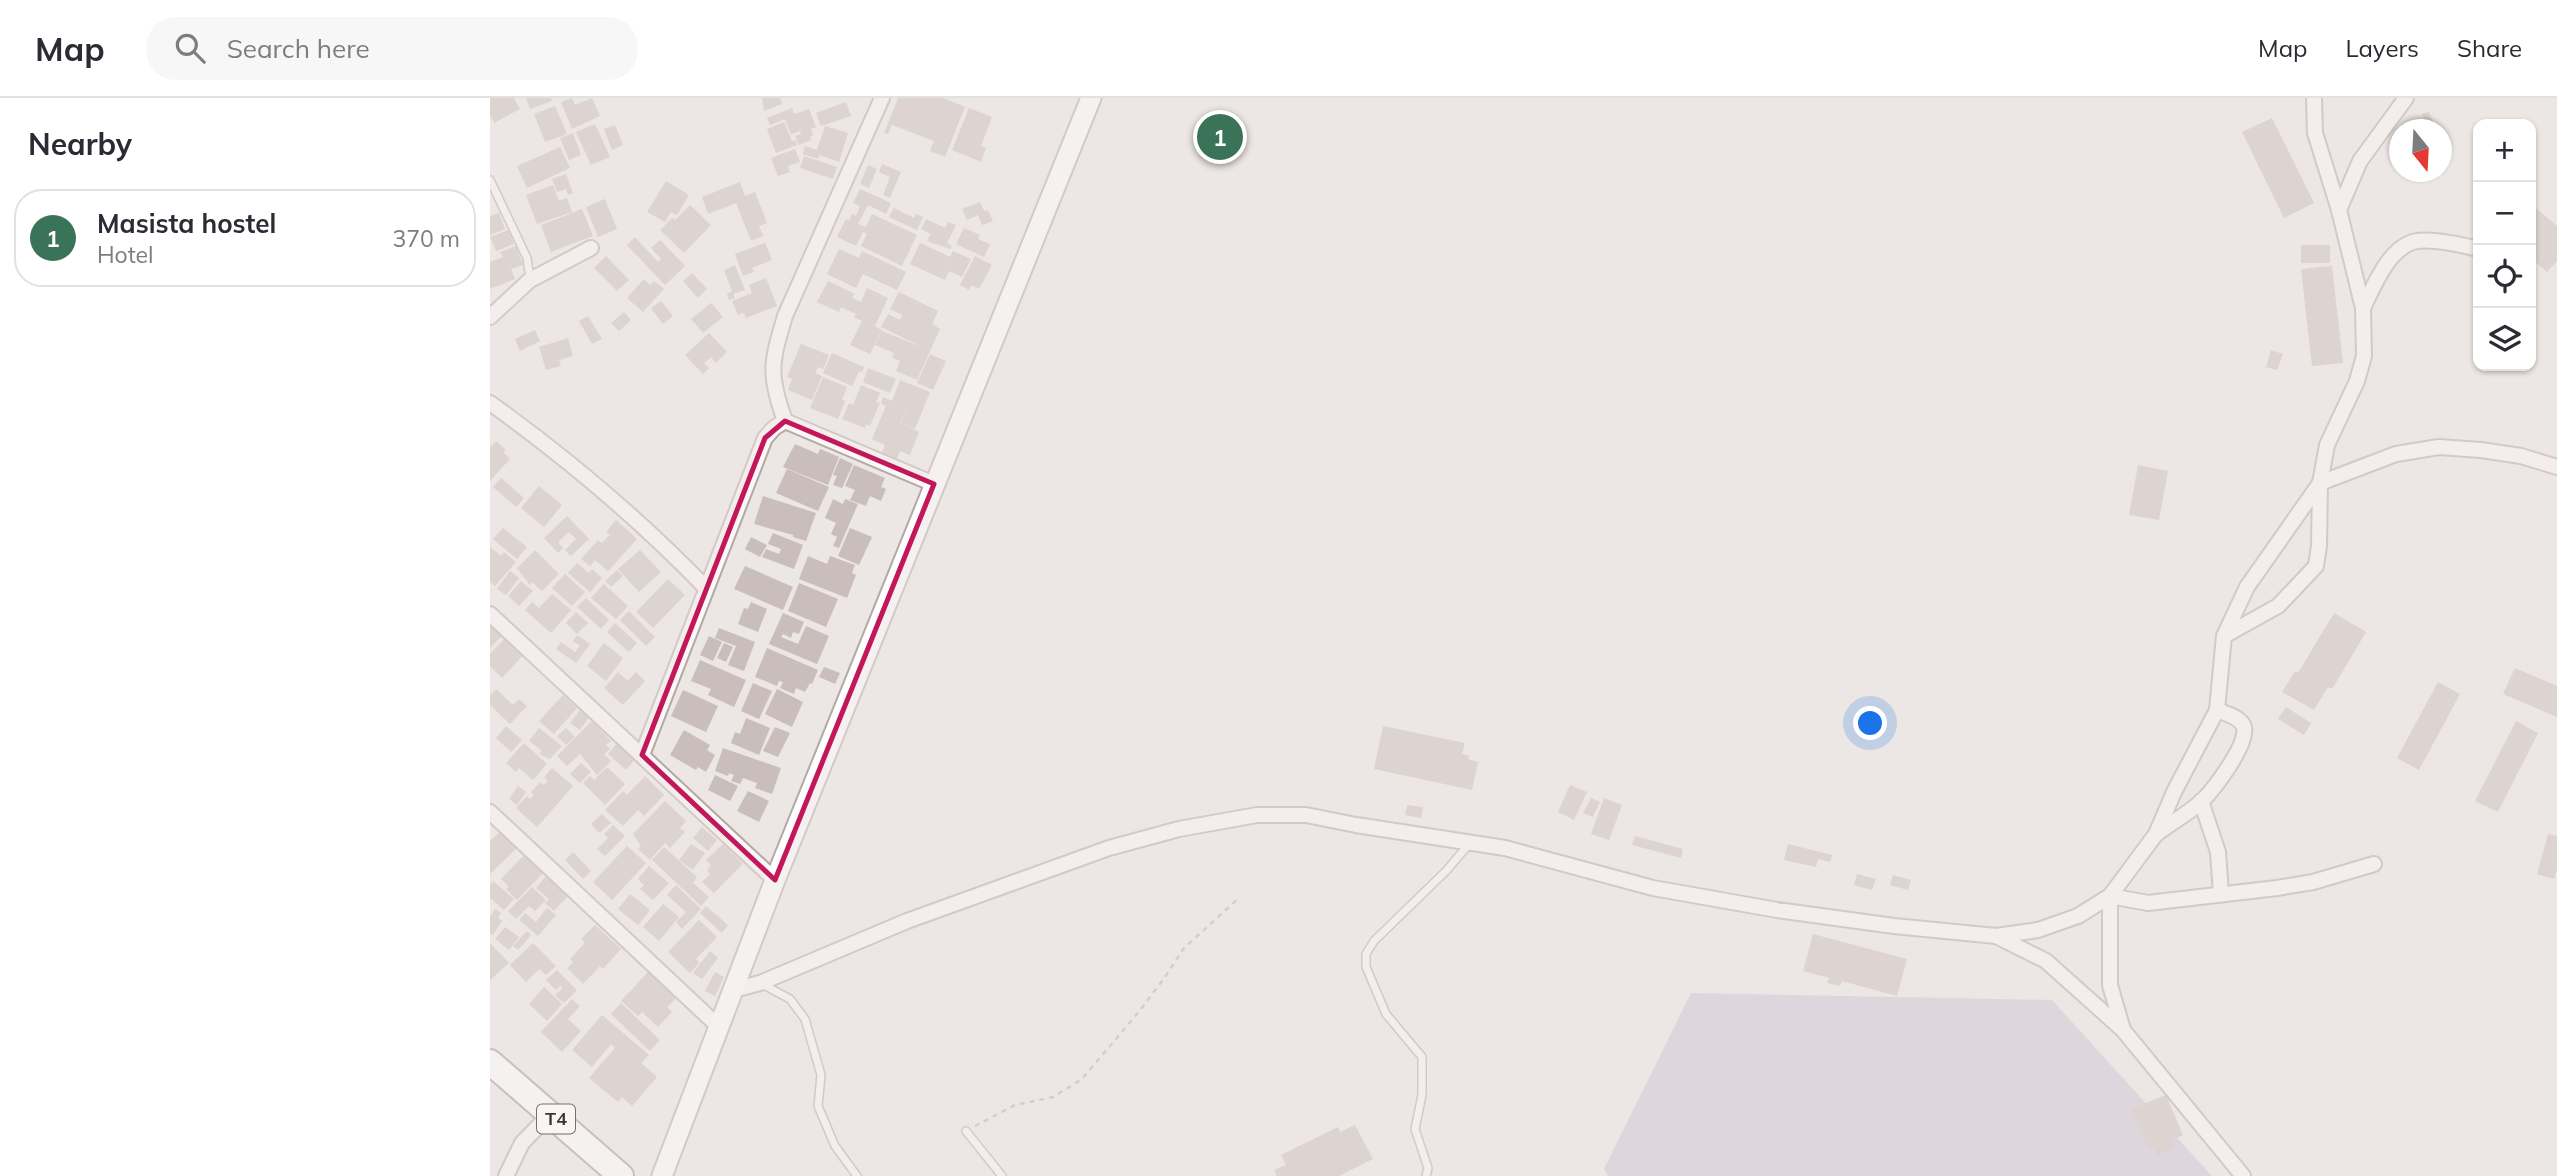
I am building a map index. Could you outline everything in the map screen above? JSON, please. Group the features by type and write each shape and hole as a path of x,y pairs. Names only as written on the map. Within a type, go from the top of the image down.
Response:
{"highway":[{"name":"T4","path":"490,1062 621,1176"}],"main road":[{"path":"662,1176 775,880 1091,98"}],"street":[{"path":"785,421 772,378 774,351 785,316 882,98"},
{"path":"2224,636 2278,606 2316,566 2320,483 2327,445 2357,381 2364,356 2363,309 2339,210 2315,133 2314,98"},
{"path":"2339,210 2360,161 2406,98"},
{"path":"2363,309 2388,263 2400,250 2416,241 2473,247"},
{"path":"490,317 530,280 591,248"},
{"path":"490,403 604,491 664,544 706,588"},
{"path":"785,421 934,484"},
{"path":"642,755 765,438 785,421"},
{"path":"734,990 760,983 907,921 1109,848 1178,829 1257,815 1307,815 1505,848 1653,888 1777,910 1996,936 2038,930 2078,916 2110,896 2157,834 2174,792 2217,710 2224,636 2247,587 2320,483 2396,454 2439,447 2522,456 2557,467"},
{"path":"490,614 775,880"},
{"path":"2157,834 2201,801 2225,772 2243,741 2244,728 2239,720 2217,710"},
{"path":"2201,801 2218,852 2221,894"},
{"path":"490,812 718,1026"},
{"path":"2110,896 2148,903 2314,882 2374,864"},
{"path":"2110,896 2110,985 2123,1030"},
{"path":"1996,936 2046,961 2123,1030 2243,1176"},
{"path":"506,1176 522,1143 550,1114"}],"lane":[{"path":"490,180 527,258 530,280"},
{"path":"1426,1176 1428,1168 1415,1129 1422,1095 1422,1057 1386,1014 1366,967 1366,954 1374,941 1446,871 1470,843"},
{"path":"760,983 790,999 805,1019 821,1075 818,1106 835,1146 857,1176"},
{"path":"966,1131 1002,1176"}],"path":[{"path":"966,1131 1015,1105 1053,1097 1082,1079 1143,1006 1184,948 1240,897"}],"highlighted area":[{"path":"785,421 934,484 775,880 642,755 765,438"}],"shaded area":[{"path":"1691,993 2052,1000 2212,1176 1608,1176 1604,1169"}],"building":[{"path":"490,98 514,98 520,109 494,123 490,115"},
{"path":"526,98 551,98 552,101 530,109"},
{"path":"572,98 575,105 592,98 600,116 572,129 561,102"},
{"path":"762,98 780,98 782,104 764,111"},
{"path":"898,98 943,98 965,107 945,157 930,151 934,141 892,125 888,134 884,133"},
{"path":"846,102 851,116 821,126 816,113"},
{"path":"555,106 567,134 545,142 534,114"},
{"path":"792,108 794,114 809,109 816,127 811,129 811,140 799,145 795,136 801,134 800,131 791,134 785,119 770,125 767,118"},
{"path":"969,108 992,117 981,146 986,148 981,162 952,150"},
{"path":"2429,112 2432,119 2424,119 2422,114"},
{"path":"2272,118 2314,203 2284,218 2242,132"},
{"path":"784,122 792,141 795,140 797,145 776,153 767,129"},
{"path":"595,124 610,157 591,165 576,132"},
{"path":"615,125 623,145 612,150 604,129"},
{"path":"825,126 848,133 839,162 820,155 818,159 803,154 805,146 817,150"},
{"path":"573,133 581,155 569,160 560,138"},
{"path":"560,147 570,168 527,188 517,166"},
{"path":"795,149 800,162 788,166 790,172 778,176 771,158"},
{"path":"804,156 837,167 833,179 800,168"},
{"path":"882,164 901,172 890,198 883,195 890,177 879,172"},
{"path":"868,165 877,169 869,188 860,184"},
{"path":"566,174 573,193 568,195 566,189 557,192 552,179"},
{"path":"666,181 689,195 677,215 671,212 665,222 647,212"},
{"path":"740,182 745,196 755,192 767,223 759,226 763,236 751,241 736,203 708,214 702,197"},
{"path":"553,185 559,201 567,198 572,212 537,224 526,195"},
{"path":"860,189 891,203 886,214 868,205 858,224 866,227 872,214 917,235 902,266 861,246 867,234 863,232 856,246 837,237 846,219 849,221 852,214 856,216 860,206 853,203"},
{"path":"605,199 617,229 598,237 586,207"},
{"path":"980,202 993,221 982,225 978,215 967,220 962,209"},
{"path":"690,205 711,225 684,253 660,230"},
{"path":"894,208 914,218 916,214 923,217 917,230 889,217"},
{"path":"2536,208 2557,226 2557,261 2547,272 2536,262"},
{"path":"582,209 593,236 551,252 541,225"},
{"path":"499,213 505,229 490,235 490,216"},
{"path":"926,219 945,228 948,222 956,225 947,243 952,246 950,249 927,241 931,234 921,229"},
{"path":"964,228 980,235 978,239 990,244 984,257 956,244"},
{"path":"509,230 514,244 496,251 490,237"},
{"path":"635,237 658,262 661,259 651,248 660,240 685,266 665,285 627,245"},
{"path":"765,243 772,260 752,268 754,272 743,276 735,254"},
{"path":"920,243 950,257 953,251 971,259 962,277 949,271 945,280 910,264"},
{"path":"2301,245 2330,245 2330,263 2301,263"},
{"path":"516,246 523,265 511,269 515,279 490,289 490,262 503,257 500,252"},
{"path":"839,249 859,258 862,251 906,272 897,290 863,274 856,288 827,274"},
{"path":"606,256 629,280 617,291 594,268"},
{"path":"975,256 992,265 979,289 972,285 969,290 960,285"},
{"path":"735,265 745,290 733,294 735,298 729,300 727,294 732,291 724,270"},
{"path":"2332,266 2343,363 2312,366 2301,269"},
{"path":"692,273 707,289 698,298 683,281"},
{"path":"766,278 777,306 746,318 744,313 738,315 732,301 752,293 749,285"},
{"path":"644,279 650,285 654,281 664,289 643,312 627,298"},
{"path":"828,281 855,294 852,298 861,302 867,288 888,298 875,326 882,330 870,354 850,345 862,321 854,317 856,314 841,307 839,312 817,302"},
{"path":"899,292 938,311 932,324 940,329 917,380 896,371 900,361 892,358 894,353 875,345 882,331 924,348 881,327 888,314 900,320 902,315 890,309"},
{"path":"661,301 673,316 663,324 651,308"},
{"path":"711,303 723,317 703,333 691,319"},
{"path":"624,312 631,320 619,331 611,323"},
{"path":"588,316 602,339 592,344 579,321"},
{"path":"535,330 540,341 520,351 515,339"},
{"path":"709,333 727,352 716,363 711,357 704,363 709,368 703,374 685,355"},
{"path":"568,338 573,356 559,360 561,366 546,370 539,347"},
{"path":"801,344 829,355 823,369 818,367 815,373 822,376 812,400 788,390 792,379 787,377"},
{"path":"2271,350 2283,354 2277,370 2266,367"},
{"path":"832,353 864,367 852,386 823,373"},
{"path":"930,354 946,361 933,390 917,383"},
{"path":"868,368 896,379 890,393 863,382"},
{"path":"823,377 847,387 838,419 810,408"},
{"path":"900,380 930,392 915,429 901,423 919,432 910,455 900,451 896,461 881,455 885,445 872,439 886,406 881,404 883,397 892,401"},
{"path":"861,385 880,393 876,402 880,403 870,426 866,424 865,428 842,419 849,403 853,405"},
{"path":"496,441 506,450 503,452 510,459 490,481 490,447"},
{"path":"795,444 818,454 820,449 839,457 828,485 783,467"},
{"path":"840,458 853,464 842,488 833,485 837,476 833,475"},
{"path":"854,465 885,478 881,487 886,489 881,501 870,496 866,506 850,500 855,490 845,486"},
{"path":"2138,465 2168,471 2159,520 2129,515"},
{"path":"787,469 829,487 818,511 776,493"},
{"path":"501,478 524,498 516,507 493,487"},
{"path":"539,486 562,505 544,527 521,508"},
{"path":"763,496 816,513 806,541 754,524"},
{"path":"833,499 843,504 845,499 858,504 839,548 833,546 837,537 831,534 836,523 825,518"},
{"path":"567,516 589,539 571,556 565,550 576,539 569,532 558,542 563,548 558,553 544,538"},
{"path":"616,520 637,539 608,571 595,560 590,566 581,559 598,540 602,543 610,534 606,532"},
{"path":"503,528 527,547 517,559 493,539"},
{"path":"850,528 872,537 859,565 838,556"},
{"path":"773,533 803,545 794,569 762,557 766,549 779,554 781,549 768,544"},
{"path":"751,537 767,545 760,557 745,549"},
{"path":"490,547 501,556 504,552 516,562 495,586 490,582"},
{"path":"535,550 559,574 542,591 532,582 530,585 517,568"},
{"path":"640,550 661,572 639,592 618,569"},
{"path":"808,556 827,564 830,556 855,565 852,573 856,575 847,598 799,579"},
{"path":"577,563 589,573 592,569 602,578 590,592 568,573"},
{"path":"745,566 793,587 783,610 734,589"},
{"path":"617,570 623,576 611,587 605,581"},
{"path":"510,571 519,578 506,595 497,589"},
{"path":"565,574 585,592 572,606 552,588"},
{"path":"668,579 685,595 653,628 636,612"},
{"path":"521,581 533,591 519,606 508,596"},
{"path":"799,583 838,599 826,627 788,611"},
{"path":"604,584 628,606 616,619 591,598"},
{"path":"552,594 571,610 551,633 525,610 532,602 539,608"},
{"path":"586,598 609,620 601,629 577,607"},
{"path":"751,602 767,609 758,632 738,624 744,608 748,609"},
{"path":"629,611 655,637 646,646 620,620"},
{"path":"576,612 588,623 577,634 566,623"},
{"path":"783,613 804,622 799,634 793,632 791,638 783,634 781,637 798,644 806,626 829,636 817,664 769,644"},
{"path":"2334,613 2366,632 2332,689 2328,687 2314,710 2282,692 2295,671 2298,673"},
{"path":"615,623 637,643 629,652 607,632"},
{"path":"493,625 503,635 490,648 490,628"},
{"path":"719,628 755,642 744,671 728,665 736,646 715,638"},
{"path":"577,635 590,644 576,663 556,649 561,642 575,652 580,646 573,641"},
{"path":"709,636 722,642 713,661 700,655"},
{"path":"506,637 524,654 502,678 490,666 490,654"},
{"path":"604,643 623,658 606,681 587,666"},
{"path":"724,643 733,647 726,662 717,658"},
{"path":"767,648 818,670 805,692 796,688 794,694 780,688 783,682 779,681 777,686 755,677"},
{"path":"700,660 746,680 734,707 708,695 711,689 691,681"},
{"path":"824,667 840,673 835,684 819,677"},
{"path":"2515,668 2557,686 2557,717 2503,694"},
{"path":"618,672 628,681 636,672 645,681 623,705 604,688"},
{"path":"2438,682 2460,694 2419,770 2397,758"},
{"path":"753,683 772,691 759,719 741,711"},
{"path":"496,689 513,705 519,699 527,706 510,724 490,705 490,695"},
{"path":"777,689 803,702 792,727 765,714"},
{"path":"683,690 718,706 706,732 671,716"},
{"path":"563,695 577,708 554,734 539,721"},
{"path":"2286,707 2311,723 2304,735 2278,719"},
{"path":"580,710 589,717 580,730 570,723"},
{"path":"746,718 770,728 759,755 731,743 735,732 740,734"},
{"path":"592,721 611,741 606,745 610,749 604,754 611,761 597,775 580,754 567,766 557,756"},
{"path":"2516,721 2538,733 2498,812 2475,801"},
{"path":"506,726 522,740 511,752 496,738"},
{"path":"1383,726 1465,743 1462,754 1478,762 1472,790 1374,769"},
{"path":"775,727 790,733 778,757 763,751"},
{"path":"539,728 562,746 550,759 539,754 542,751 529,741"},
{"path":"566,728 575,737 566,745 557,736"},
{"path":"684,730 710,745 707,750 715,755 706,772 698,767 696,770 670,755"},
{"path":"618,742 636,758 626,770 608,754"},
{"path":"524,743 547,764 533,780 519,768 516,772 506,763"},
{"path":"723,748 781,768 772,794 755,788 757,783 743,778 740,784 731,781 734,775 729,773 728,776 715,771"},
{"path":"581,763 591,772 580,783 570,774"},
{"path":"607,767 625,784 605,805 583,783 590,776 594,780"},
{"path":"552,768 573,786 537,827 516,808 527,796 530,799 534,795 531,792 540,782 544,785 548,781 544,777"},
{"path":"715,775 738,786 730,801 708,790"},
{"path":"645,776 664,795 644,816 638,810 623,826 605,810 623,791 627,795"},
{"path":"1570,785 1587,792 1574,820 1558,812"},
{"path":"518,786 526,792 517,805 509,799"},
{"path":"748,791 769,801 759,822 737,811"},
{"path":"1591,798 1600,802 1593,817 1583,813"},
{"path":"1604,798 1622,805 1609,840 1591,834"},
{"path":"665,801 686,821 680,828 685,832 670,848 665,843 650,860 638,849 641,846 633,834"},
{"path":"1407,805 1423,807 1421,818 1405,815"},
{"path":"602,814 611,823 599,833 591,824"},
{"path":"613,825 625,836 605,856 597,849 608,838 604,834"},
{"path":"702,827 717,840 708,851 693,838"},
{"path":"503,829 519,846 490,874 490,841"},
{"path":"2548,834 2557,836 2557,870 2554,879 2537,874"},
{"path":"1635,836 1683,849 1681,858 1632,845"},
{"path":"691,844 705,853 693,870 679,860"},
{"path":"723,844 743,864 714,893 702,882 710,874 707,870 711,865 706,860"},
{"path":"1788,844 1832,855 1830,862 1818,859 1816,867 1784,860"},
{"path":"627,846 646,863 612,900 593,882"},
{"path":"664,847 697,877 693,883 709,897 701,906 652,860"},
{"path":"573,852 591,871 583,879 565,860"},
{"path":"524,855 543,873 517,900 501,879"},
{"path":"649,866 669,883 653,900 640,889 644,885 638,879"},
{"path":"1857,874 1876,879 1872,890 1854,885"},
{"path":"1893,875 1911,880 1908,890 1890,885"},
{"path":"546,876 568,896 554,911 545,903 549,899 536,888"},
{"path":"493,881 514,899 504,910 490,898 490,885"},
{"path":"676,885 701,909 682,929 676,922 686,912 667,895"},
{"path":"532,887 546,900 535,911 529,906 516,919 508,911"},
{"path":"630,894 650,910 638,925 618,909"},
{"path":"663,904 679,917 659,941 643,927"},
{"path":"706,906 728,925 722,933 700,913"},
{"path":"547,908 556,915 538,936 519,920 525,913 536,922"},
{"path":"495,909 501,913 498,918 502,921 493,935 490,933 490,917"},
{"path":"699,920 717,937 696,959 699,963 690,973 668,952"},
{"path":"595,925 621,949 603,969 600,966 583,984 567,968 573,962 570,959 585,943 581,939"},
{"path":"505,927 519,937 509,950 495,939"},
{"path":"527,931 531,935 518,950 513,946"},
{"path":"1813,934 1907,959 1897,996 1842,981 1840,986 1827,983 1829,978 1803,971"},
{"path":"490,943 509,963 490,980"},
{"path":"533,943 556,966 546,975 539,969 526,982 510,965"},
{"path":"710,951 718,958 702,979 693,973"},
{"path":"557,970 577,990 564,1003 555,995 563,988 560,986 556,990 546,980"},
{"path":"650,970 678,996 667,1007 672,1012 658,1027 642,1012 638,1016 621,1001"},
{"path":"715,972 724,977 715,996 705,991"},
{"path":"544,987 562,1004 547,1021 529,1004"},
{"path":"572,999 580,1006 568,1019 581,1031 562,1052 541,1032"},
{"path":"621,1003 660,1040 650,1051 611,1014"},
{"path":"602,1015 649,1055 641,1063 657,1077 632,1106 622,1097 618,1102 589,1078 615,1048 611,1044 592,1067 572,1050"},
{"path":"2166,1095 2183,1135 2172,1140 2176,1148 2157,1156 2154,1147 2149,1150 2131,1109"},
{"path":"1355,1125 1373,1159 1339,1176 1277,1176 1274,1170 1286,1165 1281,1155 1338,1127 1340,1132"}],"place":[{"name":"Masista hostel","path":"1220,137"}]}
